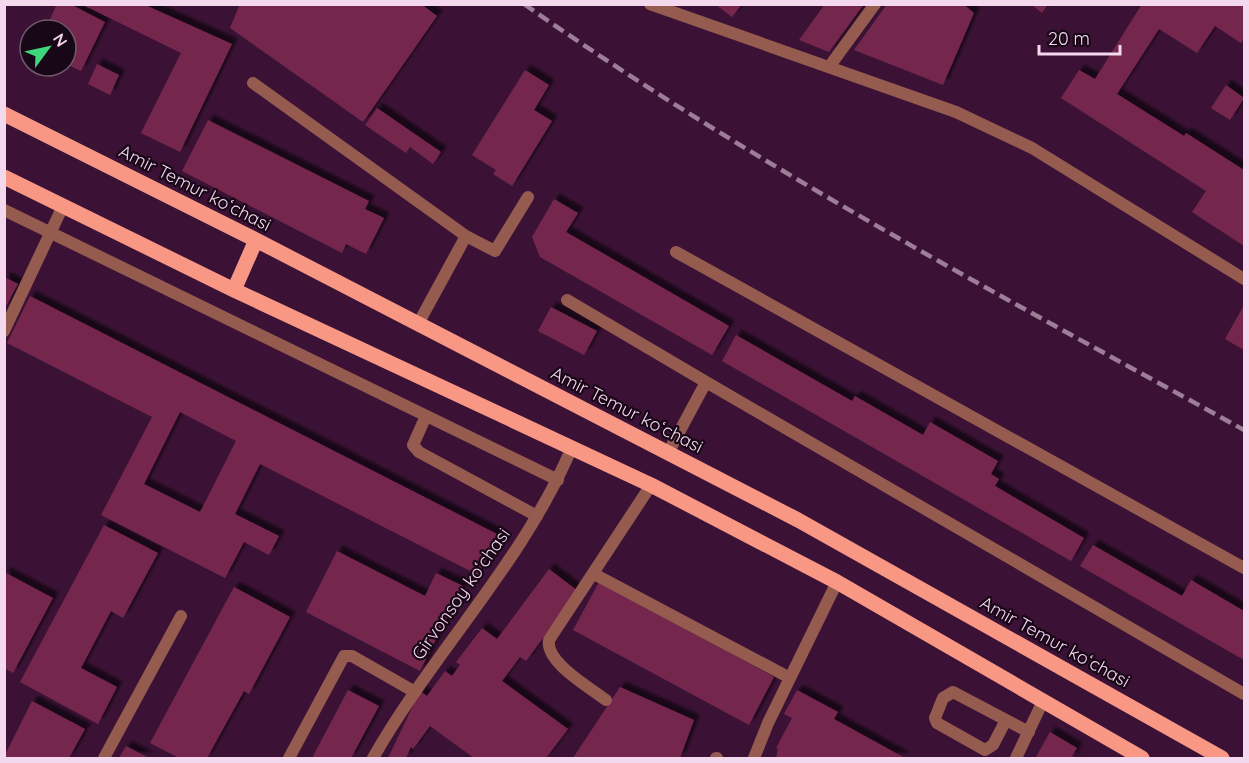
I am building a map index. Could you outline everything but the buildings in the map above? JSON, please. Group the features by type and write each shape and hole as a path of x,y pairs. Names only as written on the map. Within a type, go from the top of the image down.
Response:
{"main road":[{"name":"Amir Temur koʻchasi","path":"4,114 256,240 808,526 1222,759"},
{"path":"4,177 234,290 651,485 837,582 1142,759"},
{"path":"234,290 256,240"}],"street":[{"path":"650,4 956,112 1032,148 1245,279"},
{"path":"829,67 875,4"},
{"path":"253,83 466,236 495,251 528,197"},
{"path":"4,332 63,206"},
{"path":"4,210 558,480"},
{"path":"418,324 466,236"},
{"path":"676,252 1245,568"},
{"path":"567,300 1245,694"},
{"path":"668,453 706,382"},
{"path":"426,416 413,445 419,452 537,516"},
{"name":"Girvonsoy koʻchasi","path":"374,759 415,692 484,597 537,516 558,480 572,447"},
{"path":"606,700 555,661 548,647 549,640 651,485"},
{"path":"594,574 790,678"},
{"path":"754,759 837,582"},
{"path":"104,759 181,616"},
{"path":"289,759 344,656 352,656 415,692"},
{"path":"1006,720 993,745 985,750 937,723 936,713 947,693 953,692 1029,732"},
{"path":"1016,759 1043,701"}],"railway":[{"path":"524,4 699,120 788,174 878,227 1244,430"}]}
